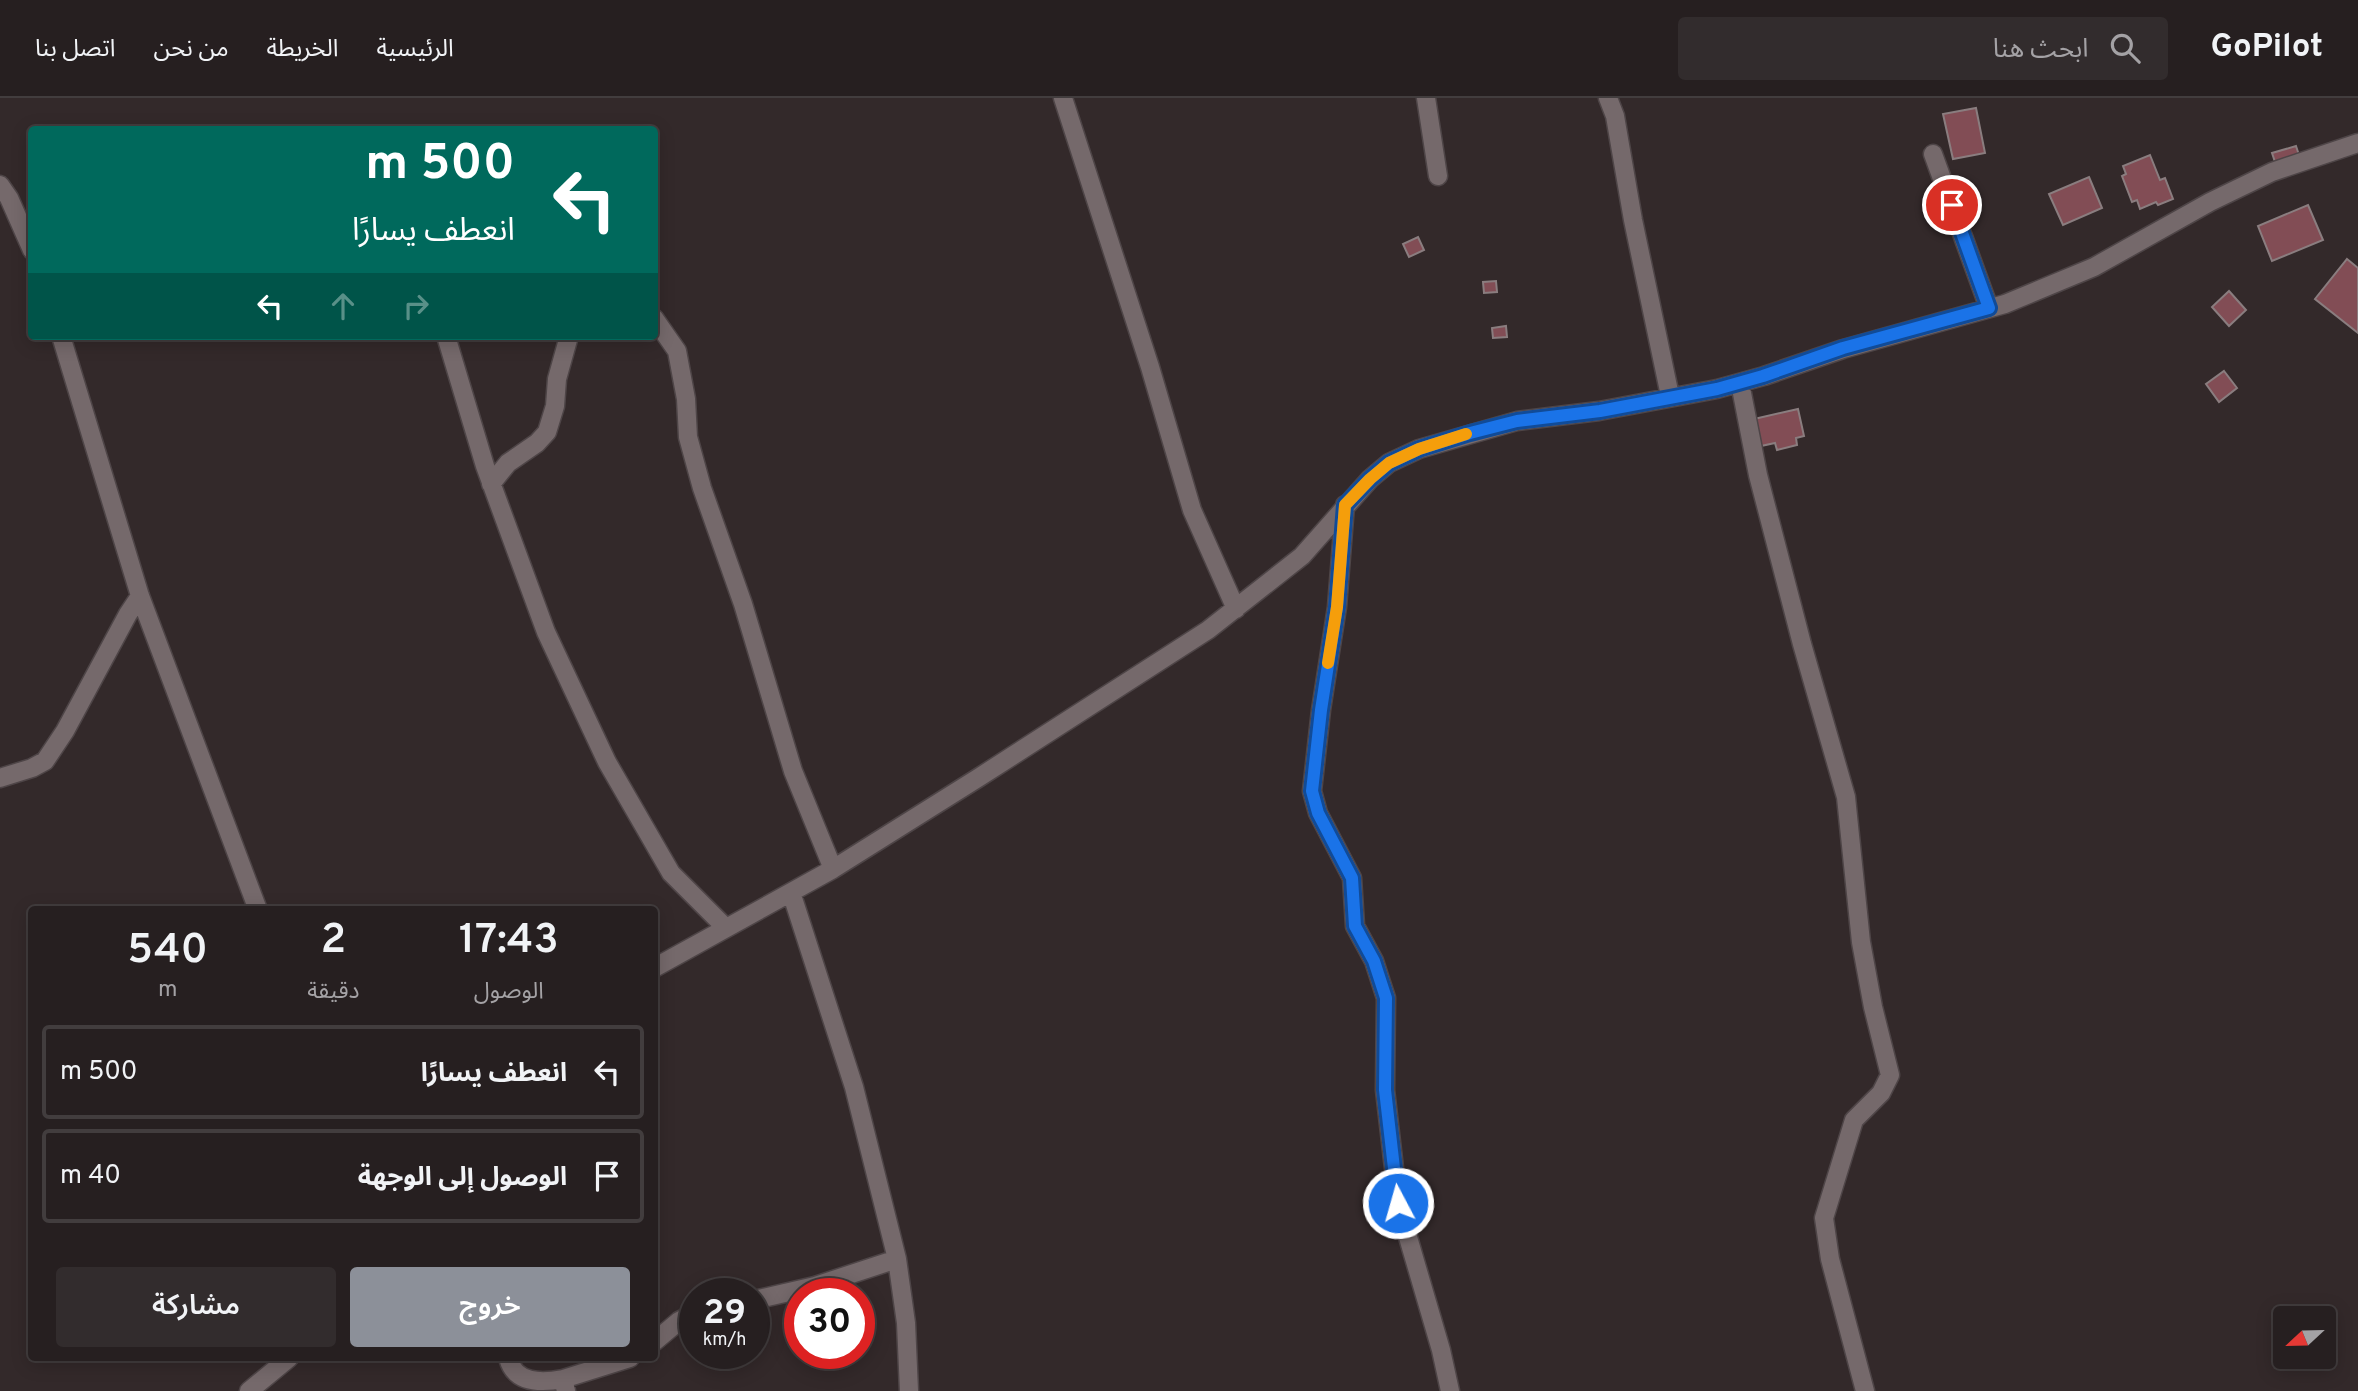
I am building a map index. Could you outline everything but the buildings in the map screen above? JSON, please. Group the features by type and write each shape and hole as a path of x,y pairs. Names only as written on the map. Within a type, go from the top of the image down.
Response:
{"street":[{"path":"1063,98 1150,367 1192,510 1236,609"},
{"path":"1426,98 1438,176"},
{"path":"1608,98 1615,116 1633,220 1670,396"},
{"path":"658,966 833,869 1208,630 1302,556 1345,505 1389,463 1419,449 1517,421 1600,411 1717,389 1843,348 2005,304 2094,267 2210,202 2272,172 2358,143"},
{"path":"1933,154 1989,308"},
{"path":"0,185 9,198 28,241"},
{"path":"658,324 677,351 686,399 688,437 702,488 743,604 793,771 833,869"},
{"path":"62,340 140,596 256,906"},
{"path":"447,340 491,484 546,632 607,762 671,873 726,928"},
{"path":"491,484 508,463 537,443 547,432 568,340"},
{"path":"1740,383 1765,501 1846,797 1861,942 1873,1007 1890,1075 1881,1093 1854,1120 1824,1218 1830,1259 1865,1391"},
{"path":"1345,505 1337,607 1312,791 1318,813 1352,878 1355,926 1374,961 1386,998 1385,1090 1398,1203 1441,1350 1450,1391"},
{"path":"0,778 45,761 65,731 140,596"},
{"path":"791,892 854,1087 897,1259 906,1323 909,1391"},
{"path":"770,1296 815,1286 897,1259"},
{"path":"658,1339 679,1321"},
{"path":"250,1391 285,1361"},
{"path":"509,1361 511,1368 521,1377 565,1385 623,1361"}],"slow traffic":[{"path":"1328,663 1337,607 1345,505 1389,463 1419,449 1466,434"}],"route":[{"path":"1398,1203 1385,1090 1386,998 1374,961 1355,926 1352,878 1318,813 1312,791 1337,607 1345,505 1389,463 1419,449 1470,433 1517,421 1600,411 1717,389 1843,348 1989,308 1952,205"}]}
